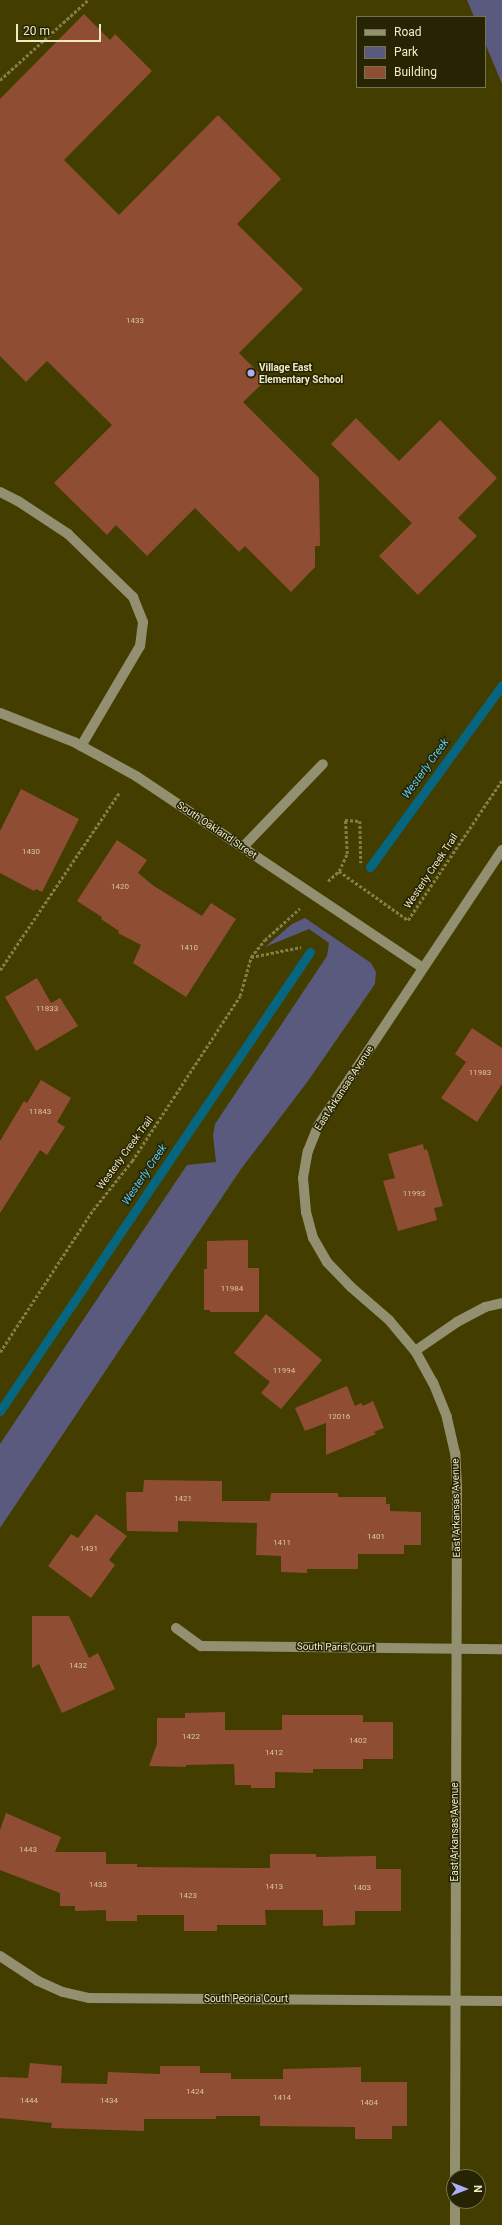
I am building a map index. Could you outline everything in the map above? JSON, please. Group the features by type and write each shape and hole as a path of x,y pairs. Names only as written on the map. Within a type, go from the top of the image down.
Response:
{"street":[{"path":"0,492 18,501 68,534 133,597 143,622 140,646 81,746"},
{"name":"South Oakland Street","path":"0,713 81,746 136,776 424,968"},
{"path":"243,847 323,764"},
{"name":"East Arkansas Avenue","path":"455,2169 454,2000 457,1486 455,1453 447,1417 433,1383 415,1351 389,1320 351,1287 327,1262 313,1238 306,1212 303,1178 308,1151 318,1126 502,850"},
{"path":"415,1351 457,1322 485,1307 502,1303"},
{"name":"South Paris Court","path":"176,1628 201,1646 502,1649"},
{"name":"South Peoria Court","path":"0,1956 38,1981 63,1992 90,1998 502,2000"},
{"path":"455,2209 455,2225"}],"path":[{"path":"0,80 88,0"},
{"name":"Westerly Creek Trail","path":"338,871 408,920 502,780"},
{"path":"0,970 119,793"},
{"name":"Westerly Creek Trail","path":"0,1352 93,1210 132,1161 240,996 251,957 265,940 338,871 347,854 345,820 360,820 361,863"},
{"path":"251,957 301,947"}],"green space":[{"path":"467,0 502,0 502,84 486,45 486,16 474,16"},
{"path":"305,918 371,963 376,972 375,984 308,1081 241,1169 0,1528 0,1444 187,1165 216,1162 213,1136 215,1124 327,956 329,943 309,929 265,947 292,924"}],"building":[{"path":"84,14 110,40 115,34 152,71 64,160 119,215 218,115 281,179 237,224 303,289 239,353 266,380 243,402 319,478 320,546 315,546 315,567 291,592 245,546 239,552 195,508 147,556 116,525 107,535 54,483 112,425 47,361 26,382 0,356 0,99"},
{"path":"356,418 399,461 440,420 497,478 458,518 477,536 418,595 379,556 412,523 331,444"},
{"path":"21,789 79,819 42,892 36,889 34,891 0,873 0,831"},
{"path":"117,840 147,860 138,873 154,886 202,916 211,903 236,919 186,997 133,963 141,945 118,933 119,931 101,919 102,917 77,901"},
{"path":"37,978 51,1003 60,998 78,1026 36,1051 5,997"},
{"path":"472,1028 502,1048 502,1084 477,1122 441,1098 466,1062 455,1054"},
{"path":"41,1080 71,1098 57,1122 65,1127 47,1155 40,1150 0,1213 0,1141 24,1101 27,1103"},
{"path":"423,1144 424,1150 427,1149 443,1206 434,1208 437,1220 398,1231 383,1181 395,1178 388,1154"},
{"path":"248,1240 248,1268 259,1268 259,1312 210,1312 210,1310 204,1310 204,1269 207,1269 207,1241"},
{"path":"266,1314 322,1360 281,1409 261,1393 270,1382 234,1353"},
{"path":"347,1386 355,1406 361,1403 363,1406 373,1401 384,1428 374,1432 376,1434 326,1455 326,1423 305,1431 295,1408"},
{"path":"144,1480 222,1481 222,1501 270,1501 271,1493 338,1493 338,1497 386,1497 386,1504 390,1504 390,1511 421,1512 421,1545 404,1545 404,1554 358,1554 358,1569 307,1569 307,1573 281,1572 281,1556 256,1555 257,1523 178,1521 178,1532 127,1531 126,1492 143,1492"},
{"path":"96,1514 127,1536 109,1560 115,1565 91,1598 48,1566 71,1534 78,1538"},
{"path":"32,1616 69,1616 89,1658 98,1653 115,1689 62,1713 39,1664 32,1668"},
{"path":"225,1712 225,1730 282,1730 282,1715 363,1715 363,1722 393,1722 393,1759 363,1759 363,1769 313,1769 313,1773 275,1772 275,1788 251,1788 251,1785 235,1785 234,1764 186,1765 186,1767 149,1766 157,1744 157,1718 185,1718 185,1713"},
{"path":"6,1813 61,1837 55,1852 106,1852 106,1864 137,1864 137,1867 270,1868 270,1854 316,1854 316,1857 376,1856 376,1869 401,1869 401,1911 355,1911 355,1925 323,1926 323,1910 265,1910 266,1925 217,1925 217,1931 184,1931 184,1915 137,1915 137,1921 106,1921 106,1910 75,1911 75,1906 60,1906 60,1893 0,1870 0,1830"},
{"path":"30,2063 62,2066 61,2083 107,2084 108,2072 160,2074 160,2066 200,2066 200,2073 231,2073 231,2079 283,2079 283,2069 361,2067 361,2082 407,2082 407,2126 392,2126 392,2139 355,2139 355,2127 260,2126 260,2116 216,2116 216,2119 144,2119 144,2131 51,2128 52,2123 0,2118 0,2077 28,2078"}],"waterway":[{"name":"Westerly Creek","path":"370,867 502,685"},
{"name":"Westerly Creek","path":"0,1411 310,952"}],"place":[{"name":"Village East Elementary School","path":"251,373"}]}
